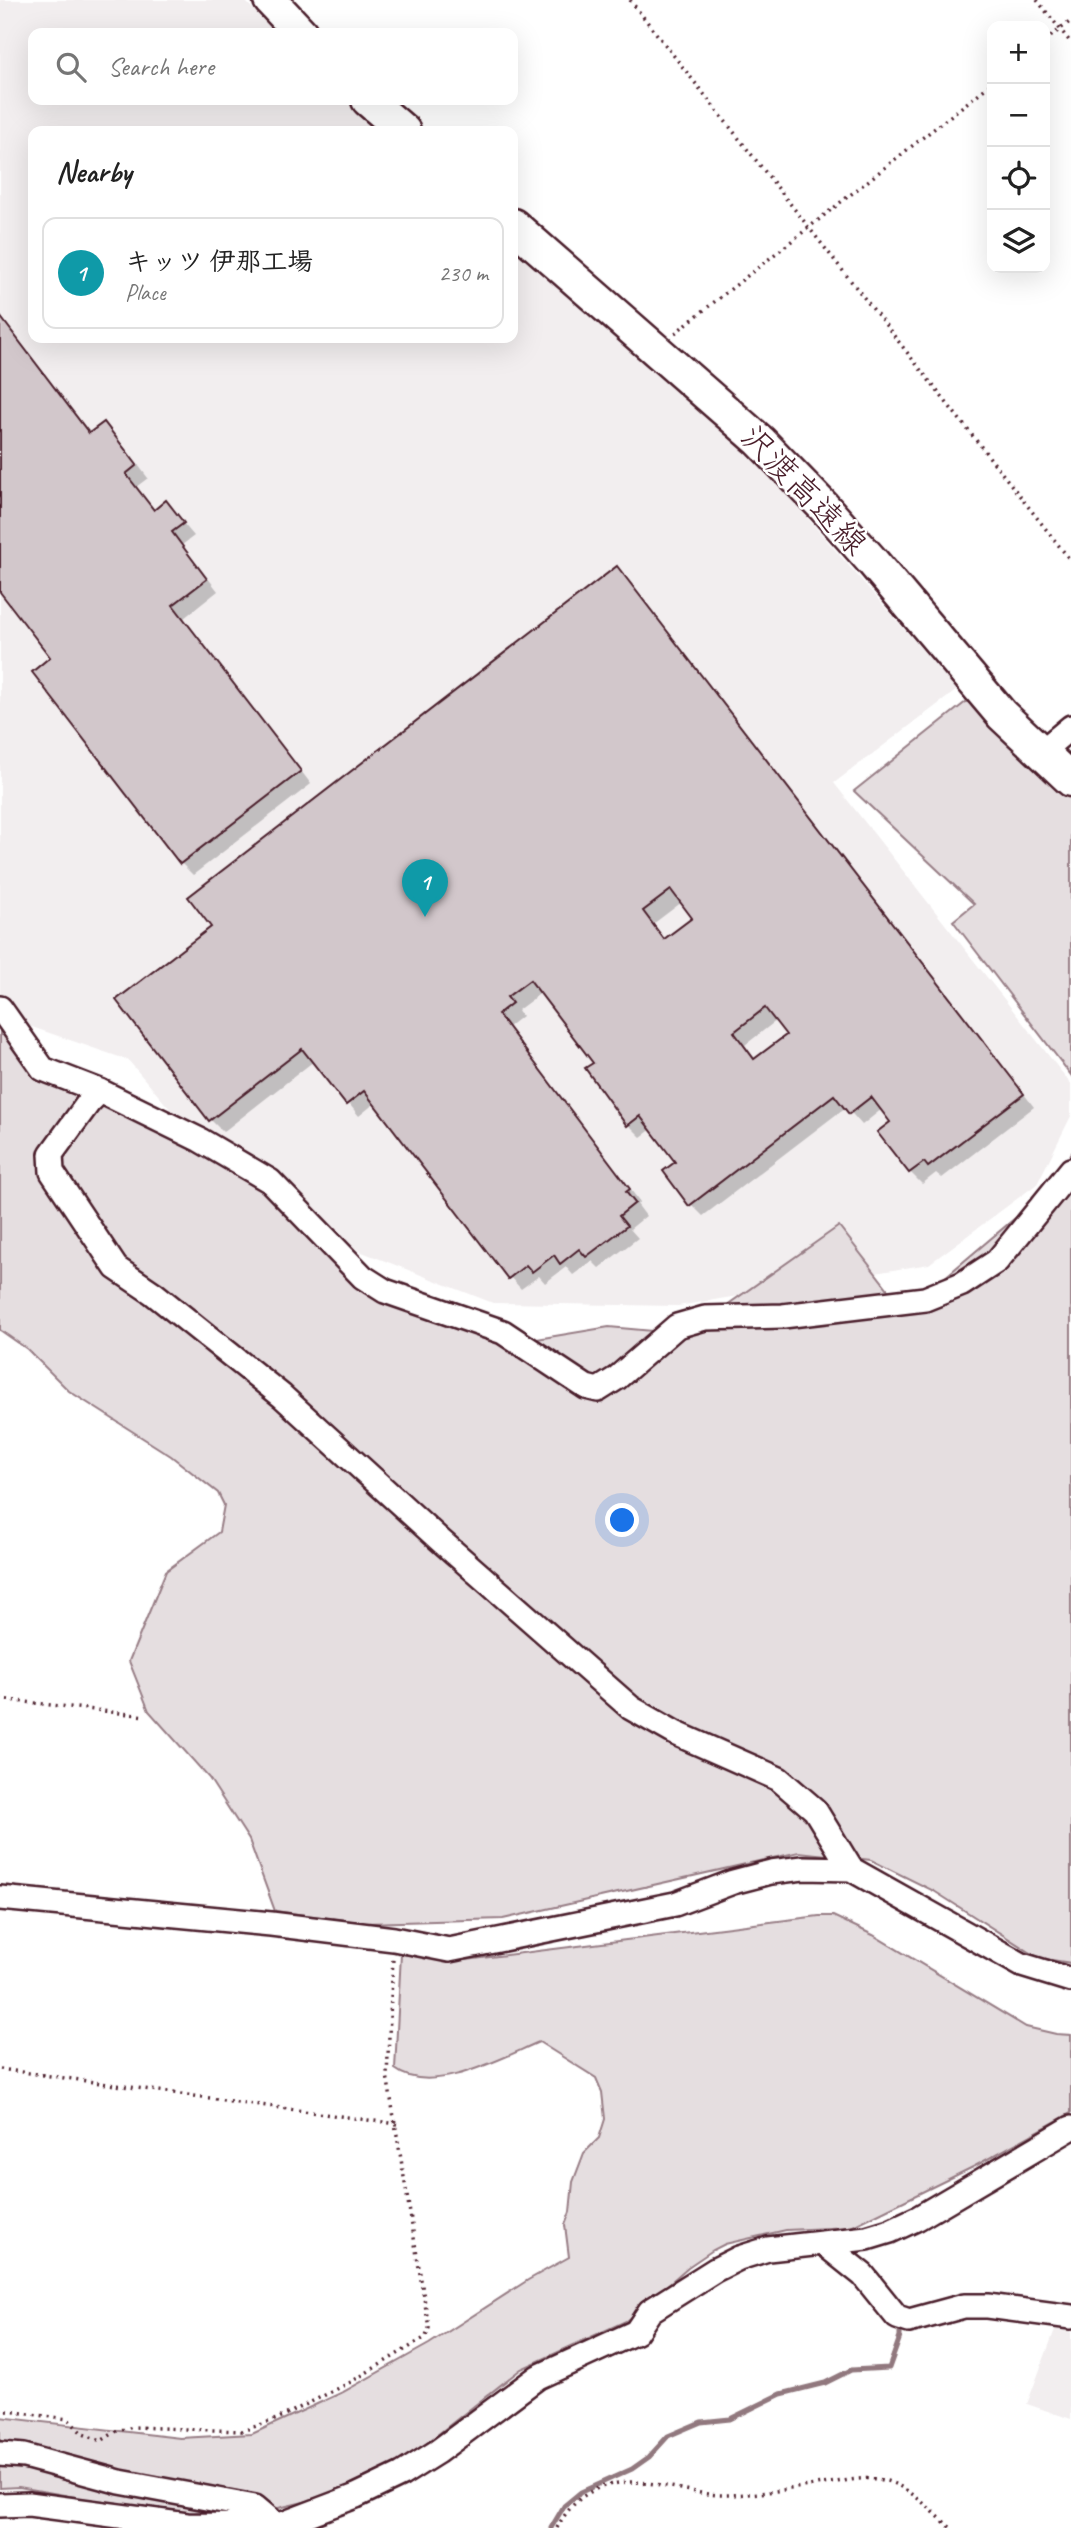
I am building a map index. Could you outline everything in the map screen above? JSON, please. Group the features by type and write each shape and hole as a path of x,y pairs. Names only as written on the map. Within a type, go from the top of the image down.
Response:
{"main road":[{"path":"270,0 296,28"},
{"path":"374,105 398,126"},
{"name":"沢渡高遠線","path":"518,229 760,441 823,506 1002,715 1071,780"}],"street":[{"path":"1041,752 1071,727"},
{"path":"0,1008 43,1069 100,1091 200,1140 270,1181 363,1277 384,1291 503,1332 586,1387 598,1390 677,1326 705,1318 783,1315 925,1299 962,1284 997,1261 1071,1170"},
{"path":"100,1091 51,1154 51,1172 116,1268 153,1293 282,1396 441,1541 631,1708 674,1733 779,1779 815,1810 851,1869"},
{"path":"0,1898 271,1924 394,1939 449,1950 675,1903 733,1882 771,1872 803,1868 851,1869 1022,1965 1071,1980"},
{"path":"0,2505 29,2504 187,2526 278,2527 356,2496 402,2474 437,2452 538,2377 636,2332 650,2311 715,2270 739,2258 768,2249 867,2238 899,2227 1071,2128"},
{"path":"823,2243 863,2275 897,2317 909,2321 964,2306 988,2306 1071,2317"},
{"path":"0,2454 24,2456 120,2482 255,2507 278,2527"}],"path":[{"path":"630,0 1071,561"},
{"path":"1037,0 1071,43"},
{"path":"1050,37 1071,20"},
{"path":"656,348 991,84"},
{"path":"0,1699 146,1717"},
{"path":"0,2410 68,2419 83,2434 101,2441 117,2431 133,2427 242,2431 277,2419 351,2382 426,2337 429,2328 387,2075 394,1939"},
{"path":"0,2069 397,2124"},
{"path":"557,2528 574,2502 590,2492 613,2484 636,2482 721,2495 879,2479 894,2483 909,2492 951,2528"}],"shaded area":[{"path":"0,0 244,0 272,28 28,28 28,105 349,105 373,126 28,126 28,343 518,343 518,251 750,452 957,690 834,783 1071,1084 1071,1116 1037,1184 929,1264 678,1306 493,1303 362,1252 218,1165 128,1060 0,1016"},
{"path":"967,701 1071,792 1071,1075 953,921 974,904 854,791"},
{"path":"0,1028 40,1076 190,1142 259,1183 320,1240 507,1344 609,1327 686,1334 839,1226 905,1311 1046,1192 1071,1154 1071,1963 1039,1958 934,1891 871,1860 799,1852 503,1919 366,1923 275,1911 249,1840 209,1778 149,1711 129,1661 166,1571 219,1532 224,1505 218,1493 171,1456 69,1391 27,1349 0,1330"},
{"path":"833,1916 873,1935 1026,2027 1071,2035 1071,2113 975,2166 851,2227 786,2230 725,2244 713,2250 688,2267 626,2321 521,2369 408,2458 321,2498 236,2518 176,2515 19,2487 0,2488 0,2417 180,2438 252,2434 343,2392 429,2344 528,2280 569,2257 565,2225 570,2212 573,2182 584,2153 599,2138 605,2119 602,2092 596,2078 539,2042 487,2065 447,2077 428,2079 410,2076 395,2069 401,1954 458,1961"},
{"path":"1057,2324 1071,2326 1071,2419 1027,2404"}],"building":[{"path":"0,316 89,433 104,422 137,465 126,474 154,510 166,500 184,523 172,532 207,579 173,605 301,771 180,864 32,672 50,657 0,592"},
{"path":"617,566 1024,1094 928,1167 924,1162 909,1173 877,1132 890,1122 871,1097 849,1114 834,1095 689,1206 663,1171 675,1162 640,1116 627,1126 585,1068 593,1063 530,980 507,997 512,1003 498,1014 630,1189 626,1192 635,1203 619,1216 627,1226 586,1257 579,1249 560,1264 554,1255 532,1272 526,1265 508,1279 364,1091 346,1105 302,1049 209,1121 116,1000 211,927 188,897","holes":["671,890 692,918 664,939 643,911","765,1008 786,1035 754,1059 734,1032"]}],"waterway":[{"path":"551,2528 564,2506 581,2492 632,2469 649,2457 668,2436 701,2422 730,2419 781,2394 825,2383 851,2370 889,2368 900,2330"}],"place":[{"name":"キッツ 伊那工場","path":"425,917"}]}
